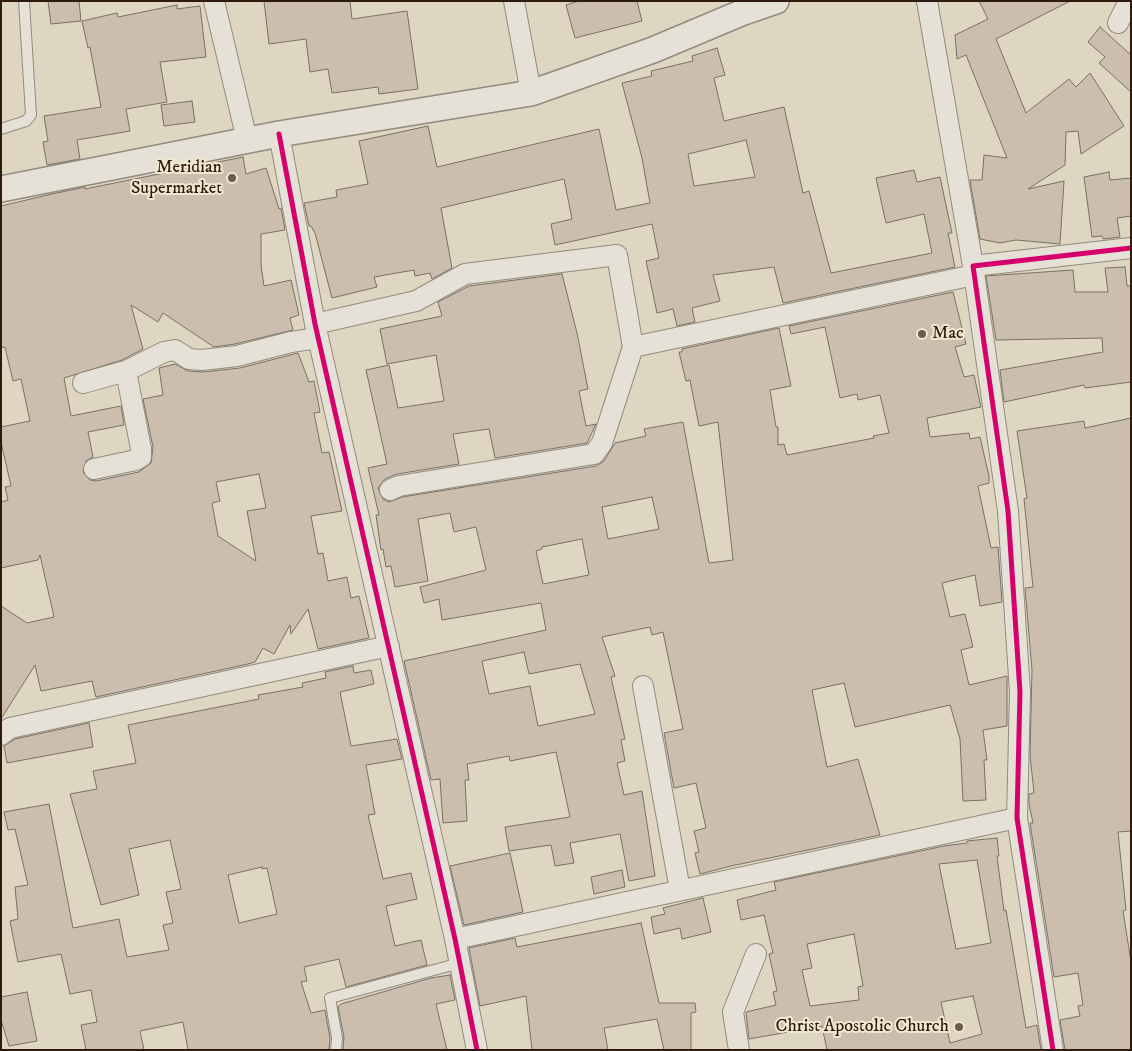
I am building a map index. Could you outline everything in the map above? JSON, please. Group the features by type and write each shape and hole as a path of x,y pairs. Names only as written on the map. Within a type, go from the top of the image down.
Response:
{"street":[{"path":"214,1 247,140"},
{"path":"514,1 531,93"},
{"path":"1,188 279,134 531,93 653,50 741,13 776,1"},
{"path":"927,1 974,271 1008,511 1020,692 1017,818 1053,1050"},
{"path":"1118,23 1129,1"},
{"path":"279,134 316,331 455,939 477,1050"},
{"path":"633,347 974,271 1131,248"},
{"path":"82,383 126,371 164,352 175,350 190,359 202,360 237,356 292,342 316,331 416,301 465,274 616,255 633,347 602,443 594,454 399,486 390,490"},
{"path":"94,469 136,460 140,457 141,449 126,371"},
{"path":"1,735 10,728 389,646"},
{"path":"643,686 680,890"},
{"path":"455,939 1017,818"},
{"path":"739,1050 733,1012 736,1000 756,954"}],"lane":[{"path":"1,129 26,121 31,115 24,1"},
{"path":"336,1050 337,1038 330,998 460,962"}],"building":[{"path":"48,1 79,1 81,21 51,24"},
{"path":"264,1 350,1 352,19 407,11 418,89 379,94 378,87 332,93 328,69 310,72 306,39 269,44"},
{"path":"579,1 637,1 642,21 575,38 566,5"},
{"path":"979,1 1070,1 996,39 1026,113 1069,79 1076,87 1090,73 1124,126 1081,154 1078,131 1066,132 1065,165 1028,189 1064,181 1060,244 1016,240 1000,243 980,239 970,180 982,180 984,155 1007,158 966,55 957,59 955,35 988,19"},
{"path":"177,5 177,9 200,6 206,57 160,62 167,102 126,109 130,131 77,140 80,159 47,165 43,142 48,141 44,116 101,107 90,47 88,48 82,21 117,13 118,17"},
{"path":"1100,27 1131,55 1131,92 1099,63 1105,57 1088,42"},
{"path":"717,48 725,75 714,78 724,121 784,107 803,193 809,191 831,273 932,253 924,214 886,223 876,178 914,170 917,182 940,177 952,233 948,233 955,267 783,303 774,267 713,275 720,301 692,308 695,322 677,326 673,309 657,313 646,261 659,258 652,224 555,245 551,224 572,219 564,179 441,208 452,268 432,279 430,273 415,276 414,270 374,277 377,287 332,298 315,233 311,226 309,226 304,203 337,197 336,190 368,184 359,141 428,126 437,167 599,129 616,210 650,203 642,158 622,83 652,76 651,71 693,61 692,56","holes":["746,140 755,177 694,186 688,154"]},
{"path":"192,101 195,122 164,126 161,105"},
{"path":"243,157 246,174 266,168 279,209 281,208 285,230 261,234 261,265 264,286 291,280 299,315 290,318 293,330 214,347 163,313 158,322 131,305 143,349 122,360 64,378 71,416 121,406 124,425 88,432 93,457 86,461 83,472 90,480 96,481 139,472 151,463 153,447 143,399 163,395 159,368 175,364 188,371 203,372 240,368 298,353 309,382 314,381 320,412 314,413 322,453 329,452 342,511 311,516 318,554 323,553 328,581 347,577 351,598 359,596 369,638 318,649 308,609 291,634 290,625 274,654 263,648 255,662 96,697 92,681 41,691 35,665 1,719 1,606 27,623 54,617 40,555 38,560 1,568 1,502 8,500 5,487 11,486 1,442 1,427 30,421 21,379 13,381 5,347 1,348 1,206 85,187 85,189","holes":["259,474 266,508 247,511 256,561 218,536 212,503 220,501 216,482"]},
{"path":"1109,172 1110,180 1131,178 1131,216 1117,218 1120,237 1103,239 1102,236 1092,237 1084,177"},
{"path":"1125,267 1127,286 1131,286 1131,382 1085,388 1084,385 1004,402 1000,370 1103,352 1102,338 996,340 986,276 1073,270 1075,292 1108,292 1105,268"},
{"path":"562,274 577,333 588,389 579,391 586,426 596,424 587,443 495,458 489,429 453,434 459,464 397,474 385,479 378,488 383,499 389,502 402,497 596,466 604,461 615,443 646,436 644,429 683,422 709,563 733,560 718,422 699,426 690,380 686,381 679,352 682,352 682,349 779,328 791,386 770,390 776,427 778,427 778,445 784,444 787,455 874,438 873,436 889,433 880,395 858,400 857,394 840,398 825,327 791,334 789,326 953,292 966,344 955,347 964,377 974,375 981,407 927,418 930,437 969,433 970,439 980,437 989,476 989,483 978,486 991,548 998,547 1002,602 980,606 975,575 942,583 950,617 965,614 973,647 961,650 969,685 1007,676 1007,726 983,730 987,760 984,760 986,800 963,801 960,739 950,705 855,727 844,683 812,690 827,767 858,759 880,835 700,874 695,853 699,852 694,831 706,828 696,783 674,788 664,733 683,729 663,632 652,635 650,627 602,637 615,676 611,677 625,739 621,740 625,761 617,763 624,795 642,791 655,876 629,881 620,834 570,843 574,863 555,866 551,845 509,851 505,827 570,817 556,752 510,761 509,756 467,764 469,780 465,780 467,821 443,823 440,779 431,780 404,661 546,630 541,603 442,620 439,599 424,603 420,587 486,570 476,527 454,532 450,513 418,519 428,581 395,587 391,566 386,567 383,549 381,550 376,515 379,515 368,468 387,464 366,370 389,365 398,408 444,401 436,355 387,364 380,329 442,316 438,302 469,286","holes":["652,497 659,529 608,539 602,507","582,539 589,575 543,584 536,551 542,549 542,547","524,652 529,674 580,664 595,714 538,726 530,686 489,694 482,661"]},
{"path":"1131,418 1131,831 1118,832 1126,910 1123,911 1131,962 1131,1050 1065,1050 1060,1020 1080,1016 1078,1006 1083,1005 1078,973 1054,977 1030,823 1033,823 1029,794 1034,793 1030,755 1032,670 1025,588 1033,587 1024,499 1027,498 1017,431 1084,421 1085,428"},
{"path":"353,666 354,673 371,670 374,684 340,692 351,746 397,739 402,759 366,765 375,814 368,815 383,879 411,873 417,899 386,906 395,946 421,940 427,965 346,987 339,959 304,967 307,981 301,982 311,1013 325,1010 330,1038 329,1050 188,1050 183,1022 140,1031 144,1050 86,1050 81,1025 97,1022 91,990 70,994 61,954 18,962 10,921 18,919 15,887 28,885 15,829 8,830 4,812 49,804 73,928 119,919 127,957 169,950 163,925 173,923 166,892 181,889 170,840 129,849 139,895 101,905 70,794 97,789 93,771 136,763 128,725 259,699 258,695 303,687 302,683 326,678 325,672","holes":["262,867 262,869 267,868 277,914 239,923 228,875"]},
{"path":"89,723 93,747 7,763 4,746 15,739"},
{"path":"997,838 999,856 997,856 1004,911 1006,910 1026,1028 1037,1025 1041,1050 827,1050 822,1026 749,1039 746,1012 776,1005 773,992 777,991 769,954 773,953 764,915 741,920 737,900 776,890 774,882 944,846 967,843 967,841","holes":["977,860 991,943 956,949 939,864","854,934 863,986 858,987 859,1000 810,1006 802,970 812,968 807,944","973,996 982,1034 950,1043 941,1002"]},
{"path":"510,853 523,912 464,925 450,866"},
{"path":"622,870 625,887 594,894 591,877"},
{"path":"703,898 711,932 682,939 680,928 654,934 651,917 665,914 663,908"},
{"path":"641,923 659,1003 695,1003 696,1012 691,1013 691,1050 664,1050 657,1019 604,1028 608,1050 532,1050 526,996 480,1006 469,948 515,938 517,947"},
{"path":"450,975 455,1000 436,1004 447,1050 343,1050 344,1037 338,1007 341,1004 431,978"},
{"path":"27,992 37,1041 9,1046 1,1020 1,997"}],"cycle path":[{"path":"279,134 315,324 455,939 477,1050"},
{"path":"1053,1050 1017,818 1020,692 1008,511 973,266 1131,248"}],"place":[{"name":"Meridian Supermarket","path":"232,178"},
{"name":"Mac","path":"922,334"},
{"name":"Christ Apostolic Church","path":"959,1027"}]}
